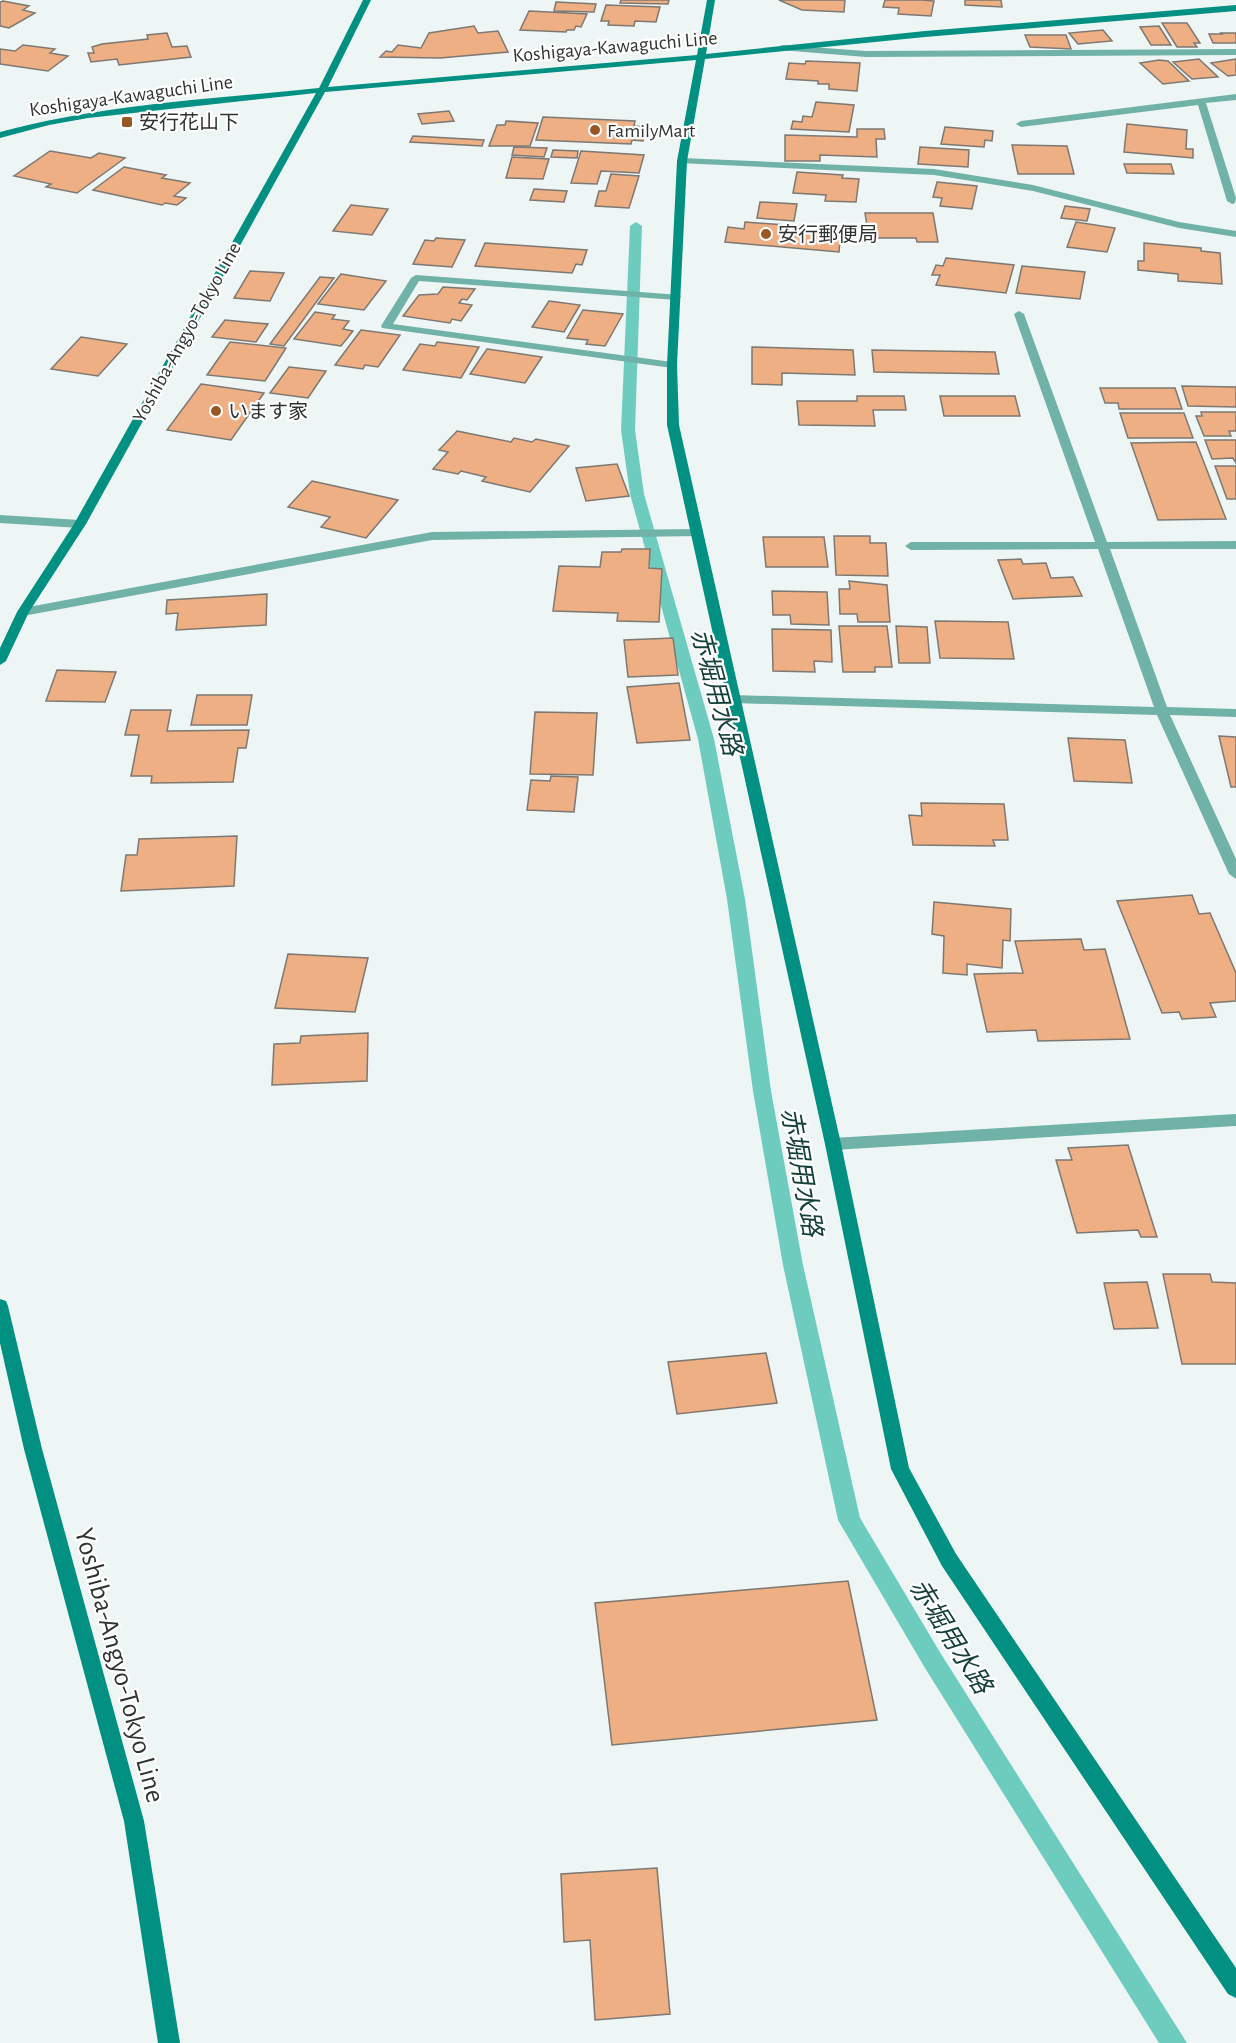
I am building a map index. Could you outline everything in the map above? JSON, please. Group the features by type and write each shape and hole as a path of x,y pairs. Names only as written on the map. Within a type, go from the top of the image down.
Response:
{"main road":[{"name":"Yoshiba-Angyo-Tokyo Line","path":"0,661 23,612 80,524 322,90 367,0"},
{"path":"711,0 682,161 672,365 673,425 688,533 733,699 833,1144 900,1469 949,1560 1236,1987"},
{"name":"Koshigaya-Kawaguchi Line","path":"0,135 48,122 88,115 322,90 1236,8"},
{"name":"Yoshiba-Angyo-Tokyo Line","path":"0,1306 33,1449 134,1821 169,2043"}],"street":[{"path":"780,48 866,54 1236,52"},
{"path":"1021,124 1236,97"},
{"path":"1201,101 1232,201"},
{"path":"682,161 934,172 1033,188 1179,225 1236,234"},
{"path":"672,365 386,326 416,278 676,297"},
{"path":"1019,314 1162,711 1236,874"},
{"path":"0,519 80,524"},
{"path":"23,612 432,536 688,533"},
{"path":"911,546 1236,545"},
{"path":"733,699 1236,713"},
{"path":"833,1144 1236,1120"}],"building":[{"path":"621,0 669,0 668,4 620,3"},
{"path":"779,0 845,0 844,12 802,10"},
{"path":"885,0 934,1 931,16 898,14 899,8 883,7"},
{"path":"965,0 1001,0 1002,7 965,5"},
{"path":"0,2 29,6 23,10 35,13 9,28 0,26"},
{"path":"556,2 596,4 594,12 554,11"},
{"path":"606,5 660,7 656,22 635,21 634,26 608,25 609,21 601,21"},
{"path":"529,11 587,14 581,27 576,26 574,30 566,32 520,30"},
{"path":"1162,23 1187,23 1200,43 1194,43 1197,47 1177,47"},
{"path":"474,26 478,33 498,31 508,52 440,58 380,57 386,51 392,52 398,45 421,48 429,33"},
{"path":"1159,26 1171,45 1151,45 1140,27"},
{"path":"1103,30 1112,41 1078,44 1069,33"},
{"path":"167,33 172,47 187,46 191,57 119,65 117,59 91,62 88,53 94,53 92,47 102,44 148,39 147,35"},
{"path":"1236,33 1236,43 1213,43 1209,34"},
{"path":"1025,35 1066,35 1071,49 1030,47"},
{"path":"23,45 55,49 50,53 68,56 48,71 0,64 0,49 15,51"},
{"path":"1199,59 1218,77 1192,79 1173,62"},
{"path":"1236,59 1236,75 1228,76 1211,63"},
{"path":"806,61 860,63 857,91 829,89 829,84 818,84 818,81 786,79 789,63 805,64"},
{"path":"1168,61 1189,81 1163,84 1140,63"},
{"path":"816,102 854,105 849,132 791,129 793,121 802,122 803,116 812,117"},
{"path":"449,111 454,121 422,124 418,114"},
{"path":"543,117 635,121 634,126 646,127 643,141 632,140 631,144 536,140"},
{"path":"506,121 538,123 530,146 489,146 497,125 505,125"},
{"path":"1127,124 1187,130 1186,149 1193,149 1193,158 1124,152"},
{"path":"945,127 993,131 992,141 985,140 984,147 941,144"},
{"path":"857,129 884,129 885,139 876,139 877,157 820,155 820,161 785,161 785,135 857,137"},
{"path":"413,136 484,140 482,146 410,142"},
{"path":"1012,145 1067,146 1074,174 1018,174"},
{"path":"514,147 547,148 544,157 512,155"},
{"path":"920,147 969,150 968,167 918,164"},
{"path":"553,150 578,151 577,158 551,157"},
{"path":"50,151 91,158 99,153 125,158 77,193 46,187 51,184 14,176"},
{"path":"581,151 644,155 639,173 601,171 597,184 571,183"},
{"path":"512,157 549,159 543,179 506,178"},
{"path":"1124,164 1171,164 1174,174 1127,173"},
{"path":"124,167 166,175 162,178 190,183 174,196 186,198 177,205 165,203 162,205 93,190"},
{"path":"797,172 843,175 842,178 859,179 856,202 825,201 826,195 793,193"},
{"path":"611,174 639,176 629,208 595,206 599,191 606,191"},
{"path":"937,182 977,186 972,209 940,206 942,198 933,197"},
{"path":"534,189 567,191 564,202 530,200"},
{"path":"760,202 797,204 794,221 757,218"},
{"path":"351,205 388,209 372,235 333,231"},
{"path":"1065,206 1090,209 1087,221 1061,218"},
{"path":"865,213 933,213 938,242 917,242 916,238 869,238"},
{"path":"745,222 841,229 839,252 725,242 728,227 744,229"},
{"path":"1076,222 1115,228 1107,252 1067,247"},
{"path":"436,238 465,240 452,267 413,264 425,240 434,241"},
{"path":"485,243 587,250 582,265 576,264 572,273 475,266"},
{"path":"1144,243 1201,248 1201,251 1220,253 1222,284 1178,281 1178,274 1138,270 1138,261 1144,261"},
{"path":"946,258 1014,265 1006,293 936,285 940,275 932,275 936,265 943,266"},
{"path":"1022,266 1085,272 1080,299 1016,293"},
{"path":"250,271 284,273 270,301 234,298"},
{"path":"341,274 386,281 364,310 318,304"},
{"path":"320,277 334,278 284,346 270,344"},
{"path":"443,287 475,289 467,300 462,299 459,303 472,305 461,321 452,319 450,323 403,316 419,295 438,294"},
{"path":"549,301 580,305 564,332 532,327"},
{"path":"583,310 623,314 605,346 586,344 588,340 567,338"},
{"path":"315,312 335,315 332,319 349,321 343,329 353,331 341,346 294,339"},
{"path":"225,320 268,324 256,342 212,337"},
{"path":"361,330 400,335 378,367 365,365 363,369 335,365"},
{"path":"81,337 127,344 98,376 51,369"},
{"path":"230,342 286,348 265,381 207,375"},
{"path":"437,342 479,347 461,378 403,370 420,344 435,346"},
{"path":"752,347 853,350 855,375 782,373 782,385 752,384"},
{"path":"487,349 542,357 525,383 470,374"},
{"path":"872,350 995,352 999,374 874,372"},
{"path":"289,367 326,371 308,398 270,393"},
{"name":"います家","path":"201,384 264,393 231,440 167,430"},
{"path":"1182,386 1236,387 1236,407 1188,406"},
{"path":"1100,388 1175,388 1182,409 1119,409 1118,403 1105,403"},
{"path":"857,396 904,396 906,410 873,410 875,426 799,425 797,401 857,401"},
{"path":"940,396 1015,396 1020,416 944,416"},
{"path":"1201,412 1236,412 1236,431 1229,431 1231,436 1204,436 1196,416 1202,416"},
{"path":"1120,413 1184,413 1193,438 1128,438"},
{"path":"457,431 511,442 514,438 532,442 536,439 569,446 530,492 482,481 486,477 461,471 458,474 433,469 448,452 439,450"},
{"path":"1205,440 1236,440 1236,463 1233,458 1212,459"},
{"path":"1196,442 1226,519 1158,520 1131,443"},
{"path":"617,464 629,496 586,501 576,468"},
{"path":"1215,466 1236,466 1236,499 1227,499"},
{"path":"312,481 398,500 366,538 321,527 330,517 288,507"},
{"path":"834,536 870,536 870,543 886,543 888,576 836,575"},
{"path":"763,537 824,537 828,567 766,567"},
{"path":"622,549 650,549 649,568 662,569 659,622 617,621 618,613 553,611 559,566 600,567 602,552 621,552"},
{"path":"1021,559 1023,564 1046,563 1051,578 1073,577 1082,596 1013,599 998,560"},
{"path":"849,581 887,585 890,622 858,622 857,614 840,614 839,589 850,589"},
{"path":"772,591 827,592 829,625 791,624 790,615 773,615"},
{"path":"267,594 266,625 176,630 178,613 166,614 167,600"},
{"path":"935,621 1008,622 1014,659 940,658"},
{"path":"839,626 887,626 892,667 875,667 875,672 843,672"},
{"path":"896,626 927,627 930,663 899,663"},
{"path":"772,629 831,630 832,662 814,661 815,672 773,671"},
{"path":"673,638 678,675 628,677 624,640"},
{"path":"57,670 116,672 105,702 46,701"},
{"path":"679,683 690,740 637,743 627,687"},
{"path":"197,695 252,695 247,725 191,725"},
{"path":"131,710 171,710 167,731 249,730 246,748 238,748 233,782 151,783 152,776 131,776 139,735 125,735"},
{"path":"535,712 597,713 593,775 530,774"},
{"path":"1219,736 1236,737 1236,787 1231,787"},
{"path":"1068,738 1125,740 1132,783 1074,781"},
{"path":"551,776 578,777 574,812 527,810 531,780 550,781"},
{"path":"921,803 1004,804 1008,840 993,840 995,846 913,845 909,815 922,816"},
{"path":"237,836 234,886 121,891 126,855 137,855 139,839"},
{"path":"1192,895 1199,914 1210,913 1236,973 1236,1001 1210,1003 1216,1017 1182,1019 1179,1012 1162,1013 1117,901"},
{"path":"934,902 1011,909 1010,941 1003,940 1002,968 967,964 967,975 943,973 944,936 932,934"},
{"path":"1081,939 1084,950 1105,949 1130,1039 1038,1041 1036,1030 987,1032 974,974 1023,973 1015,941"},
{"path":"288,954 368,958 355,1012 275,1008"},
{"path":"368,1033 367,1081 272,1085 274,1044 300,1043 301,1036"},
{"path":"1128,1145 1157,1237 1141,1237 1138,1230 1077,1233 1056,1160 1072,1160 1068,1148"},
{"path":"1163,1274 1210,1274 1212,1282 1236,1283 1236,1364 1182,1364"},
{"path":"1147,1282 1158,1328 1114,1329 1104,1283"},
{"path":"766,1353 777,1403 677,1414 668,1362"},
{"path":"848,1581 877,1720 612,1745 595,1603"},
{"path":"657,1868 670,2014 595,2020 590,1940 564,1942 561,1874"}],"waterway":[{"name":"赤堀用水路","path":"636,226 628,430 637,494 706,739 736,899 762,1091 793,1265 849,1520 933,1661 1174,2043"}],"place":[{"name":"安行花山下","path":"127,122"},
{"name":"FamilyMart","path":"595,130"},
{"name":"安行郵便局","path":"766,234"},
{"name":"います家","path":"216,411"}]}
